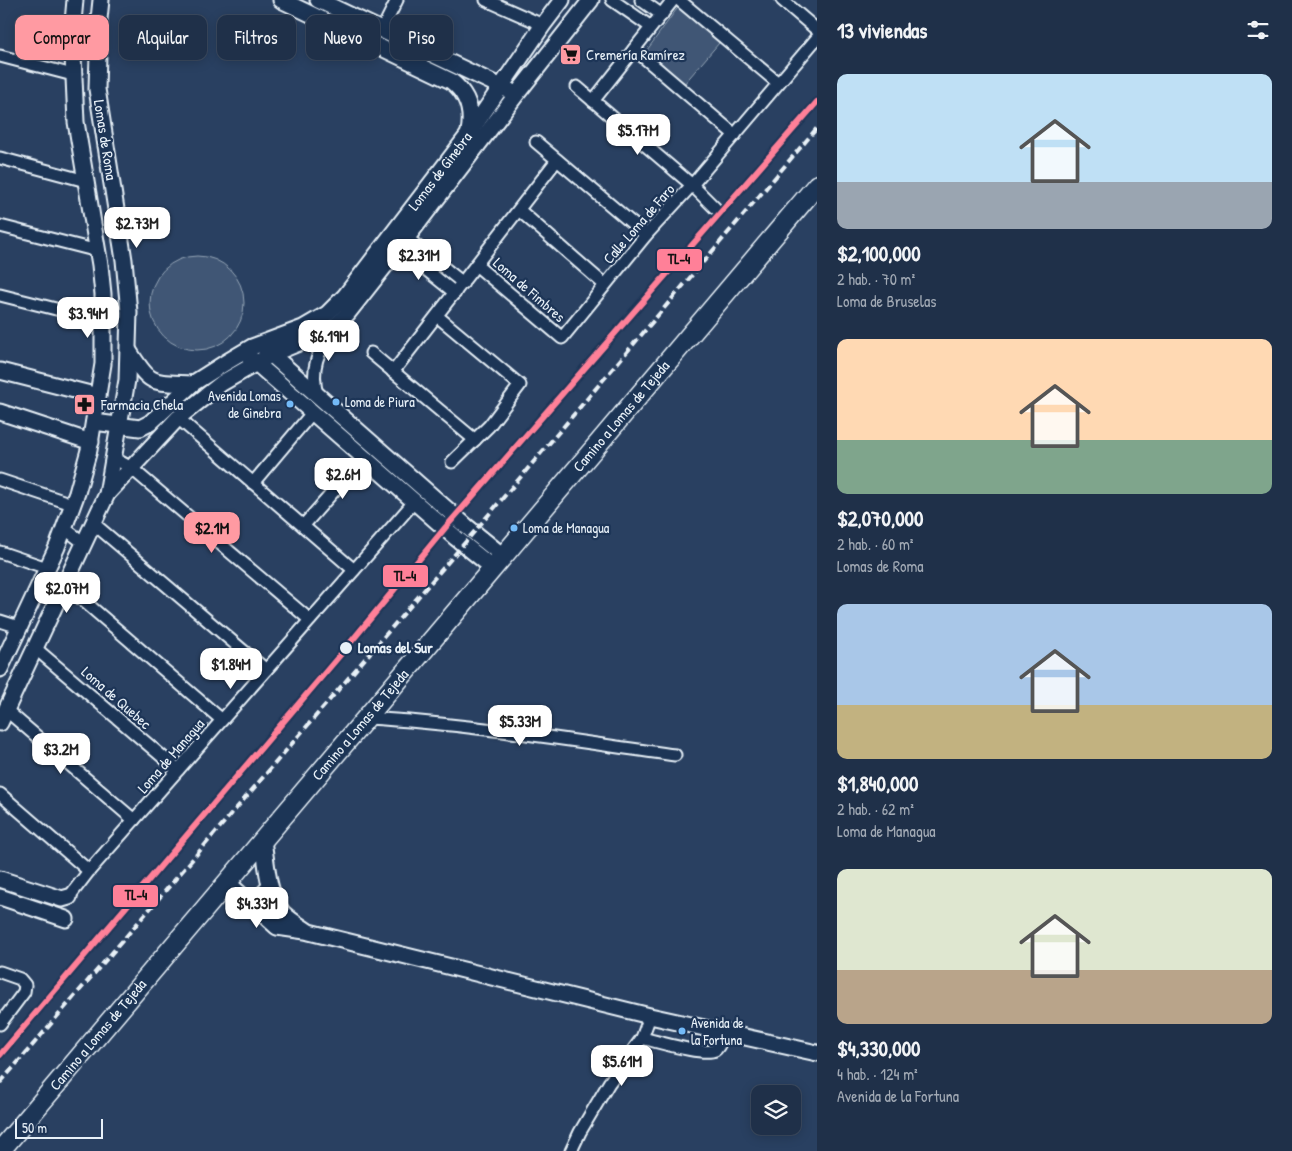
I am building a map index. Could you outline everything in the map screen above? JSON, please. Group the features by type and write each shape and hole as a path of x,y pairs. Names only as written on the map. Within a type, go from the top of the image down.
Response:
{"main road":[{"name":"Camino a Lomas de Tejeda","path":"0,1151 817,184"}],"street":[{"name":"Lomas de Roma","path":"0,669 64,528 91,442 103,364 104,294 76,122 72,33 75,0"},
{"name":"Lomas de Roma","path":"3,716 107,494 127,380 129,312 124,260 98,89 101,0"},
{"path":"281,0 451,81 462,92 470,108 471,124 468,135"},
{"path":"320,0 502,86 516,95"},
{"path":"382,30 397,0"},
{"path":"486,0 543,25"},
{"name":"Lomas de Ginebra","path":"94,422 140,428 150,423 192,384 243,352 265,350 327,314 345,296 468,135 562,0"},
{"path":"317,395 314,369 317,357 333,329 348,314 590,0"},
{"path":"612,0 651,27"},
{"path":"641,0 662,14"},
{"path":"593,101 673,0"},
{"path":"679,0 778,84"},
{"path":"782,0 817,30"},
{"name":"Calle Loma de Faro","path":"562,338 646,236 817,38"},
{"path":"634,49 735,135"},
{"path":"0,56 73,75"},
{"path":"577,87 692,185 715,208"},
{"path":"536,142 646,236"},
{"path":"0,158 86,181"},
{"path":"393,372 558,160"},
{"path":"519,210 605,286"},
{"path":"0,226 98,251"},
{"path":"403,243 463,283"},
{"path":"403,243 455,293"},
{"name":"Loma de Fimbres","path":"476,265 562,338"},
{"path":"0,295 104,322"},
{"path":"437,316 520,385 489,426 452,462"},
{"path":"107,494 178,418 222,384 256,362 265,350 333,329"},
{"path":"265,350 413,478 498,562"},
{"path":"129,351 143,374 151,380 161,383 192,384"},
{"path":"243,352 456,538 498,562"},
{"path":"371,353 475,440"},
{"path":"0,371 98,396"},
{"path":"0,412 91,442"},
{"path":"253,483 312,413"},
{"path":"178,418 354,570"},
{"path":"303,526 364,457"},
{"path":"113,458 130,468 310,620"},
{"path":"402,490 413,478"},
{"path":"0,480 72,504"},
{"name":"Loma de Managua","path":"69,897 89,871 415,501"},
{"path":"93,523 266,670"},
{"path":"64,528 84,543"},
{"path":"0,552 46,568"},
{"path":"64,584 222,720"},
{"path":"0,621 19,627"},
{"name":"Loma de Quebec","path":"35,648 178,770"},
{"path":"3,716 134,820"},
{"path":"367,718 485,729 675,755"},
{"path":"0,794 89,871"},
{"path":"263,841 270,884 275,899 283,912 309,932"},
{"path":"0,879 62,899 69,897"},
{"path":"228,883 277,927 309,932 650,1016 817,1054"},
{"path":"250,903 270,884"},
{"path":"0,897 66,919"},
{"path":"0,972 20,979 25,985 24,992 0,1024"},
{"path":"571,1151 609,1083 642,1038 650,1016"},
{"path":"642,1038 704,1053 719,1047 724,1033"}],"shaded area":[{"path":"679,6 719,43 684,84 647,50"},
{"path":"197,256 215,260 230,270 240,285 244,303 240,321 230,336 215,346 197,350 179,346 164,336 154,321 150,303 154,285 164,270 179,260"}],"railway":[{"path":"0,1083 474,532 817,128"}],"transit line":[{"name":"TL-4","path":"0,1055 346,648 445,528 817,102"}],"place":[{"name":"Cremería Ramírez","path":"570,55"},
{"name":"Loma de Piura","path":"336,402"},
{"name":"Avenida Lomas de Ginebra","path":"290,404"},
{"name":"Farmacia Chela","path":"85,405"},
{"name":"Loma de Managua","path":"514,528"},
{"name":"Lomas del Sur","path":"346,648"},
{"name":"Avenida de la Fortuna","path":"682,1031"}]}
